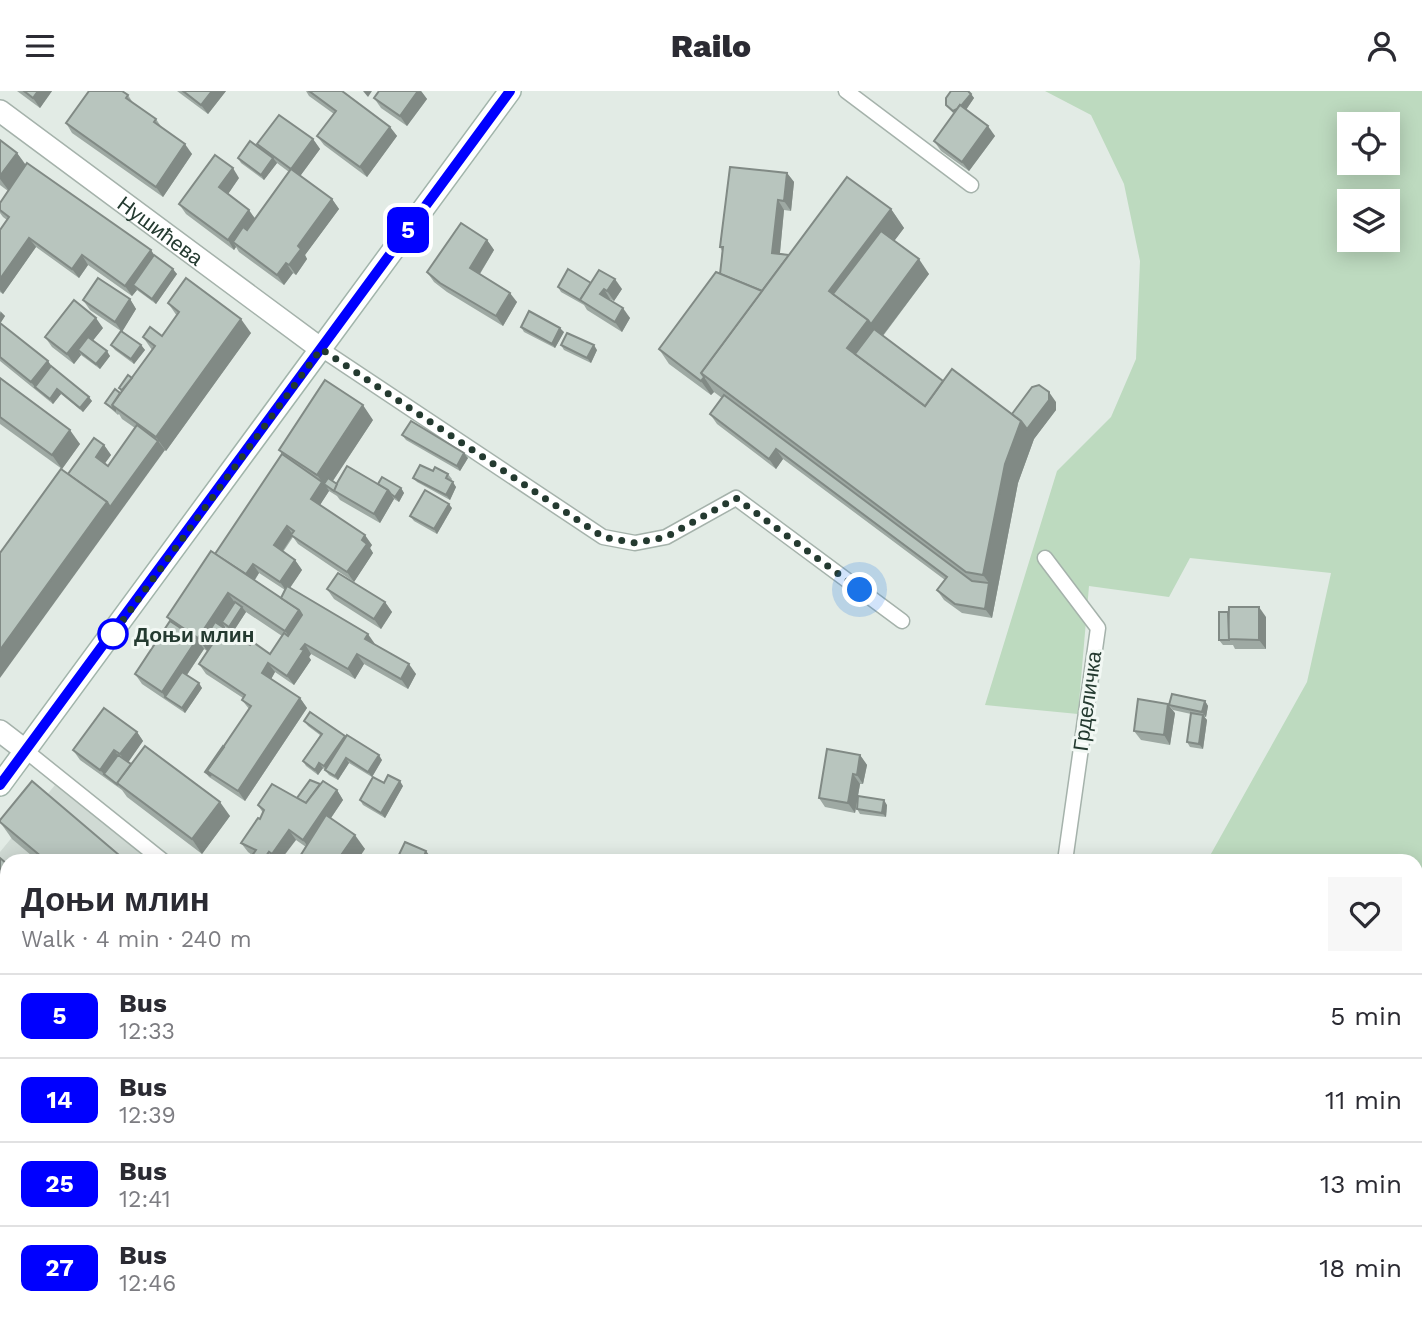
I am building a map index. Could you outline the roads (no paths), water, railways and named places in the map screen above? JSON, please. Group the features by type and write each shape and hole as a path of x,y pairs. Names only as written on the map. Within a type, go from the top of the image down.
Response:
{"street":[{"path":"0,785 510,91"},
{"name":"Нушићева","path":"0,111 321,349"},
{"path":"0,731 26,751"}],"lane":[{"path":"846,91 971,185"},
{"path":"321,349 603,537 635,543 666,537 736,498 902,621"},
{"name":"Грделичка","path":"1045,558 1097,628 1066,854"},
{"path":"26,751 154,854"}],"place":[{"name":"Доњи млин","path":"113,634"}]}
